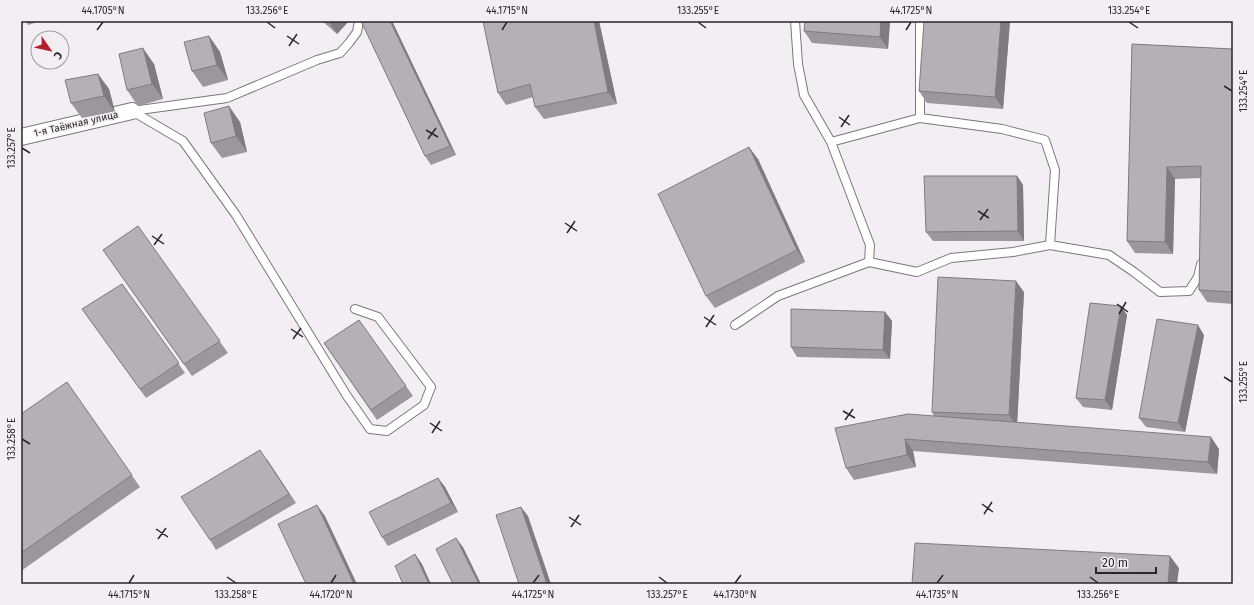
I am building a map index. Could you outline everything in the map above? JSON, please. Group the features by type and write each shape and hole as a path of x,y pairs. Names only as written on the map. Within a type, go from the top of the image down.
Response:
{"street":[{"name":"1-я Таёжная улица","path":"21,137 132,111"}],"lane":[{"path":"132,111 227,98 317,60 340,53 357,32 359,21"},
{"path":"795,21 798,64 804,95 831,142 870,245 869,262"},
{"path":"920,21 920,118"},
{"path":"132,111 183,141 236,215 347,396 370,428 387,431 424,405 431,387 378,317 355,309"},
{"path":"831,142 920,118 1002,129 1045,140 1055,170 1050,245"},
{"path":"735,325 778,296 869,262 917,272 951,258 1013,252 1050,245 1109,255 1160,292 1189,291 1198,277 1202,260"}],"building":[{"path":"361,21 390,21 450,146 425,156"},
{"path":"483,21 594,21 608,92 535,107 530,84 498,93"},
{"path":"805,21 881,21 880,37 804,31"},
{"path":"924,21 1001,21 995,97 919,91"},
{"path":"209,36 217,65 192,71 184,42"},
{"path":"1132,44 1233,49 1233,292 1199,290 1201,166 1167,167 1165,242 1127,241"},
{"path":"143,48 152,84 127,90 119,54"},
{"path":"98,74 104,96 71,103 65,80"},
{"path":"229,106 236,136 211,143 204,113"},
{"path":"749,147 797,250 706,296 658,194"},
{"path":"924,176 1017,176 1018,231 926,232"},
{"path":"138,226 220,341 184,364 103,250"},
{"path":"938,277 1016,281 1009,415 932,412"},
{"path":"122,284 179,363 140,389 82,309"},
{"path":"1090,303 1121,306 1105,400 1076,398"},
{"path":"791,309 885,312 883,350 791,347"},
{"path":"1157,319 1198,325 1178,423 1139,418"},
{"path":"359,320 406,386 371,410 324,343"},
{"path":"67,382 132,475 21,553 21,414"},
{"path":"908,414 1211,437 1208,462 905,439 907,455 846,468 835,428"},
{"path":"260,450 289,494 210,540 181,497"},
{"path":"438,478 451,503 382,537 369,512"},
{"path":"317,505 354,584 306,584 278,524"},
{"path":"521,507 547,584 519,584 496,515"},
{"path":"456,538 479,584 453,584 436,549"},
{"path":"915,543 1170,556 1168,584 912,584"},
{"path":"415,554 429,584 403,584 395,566"}]}
